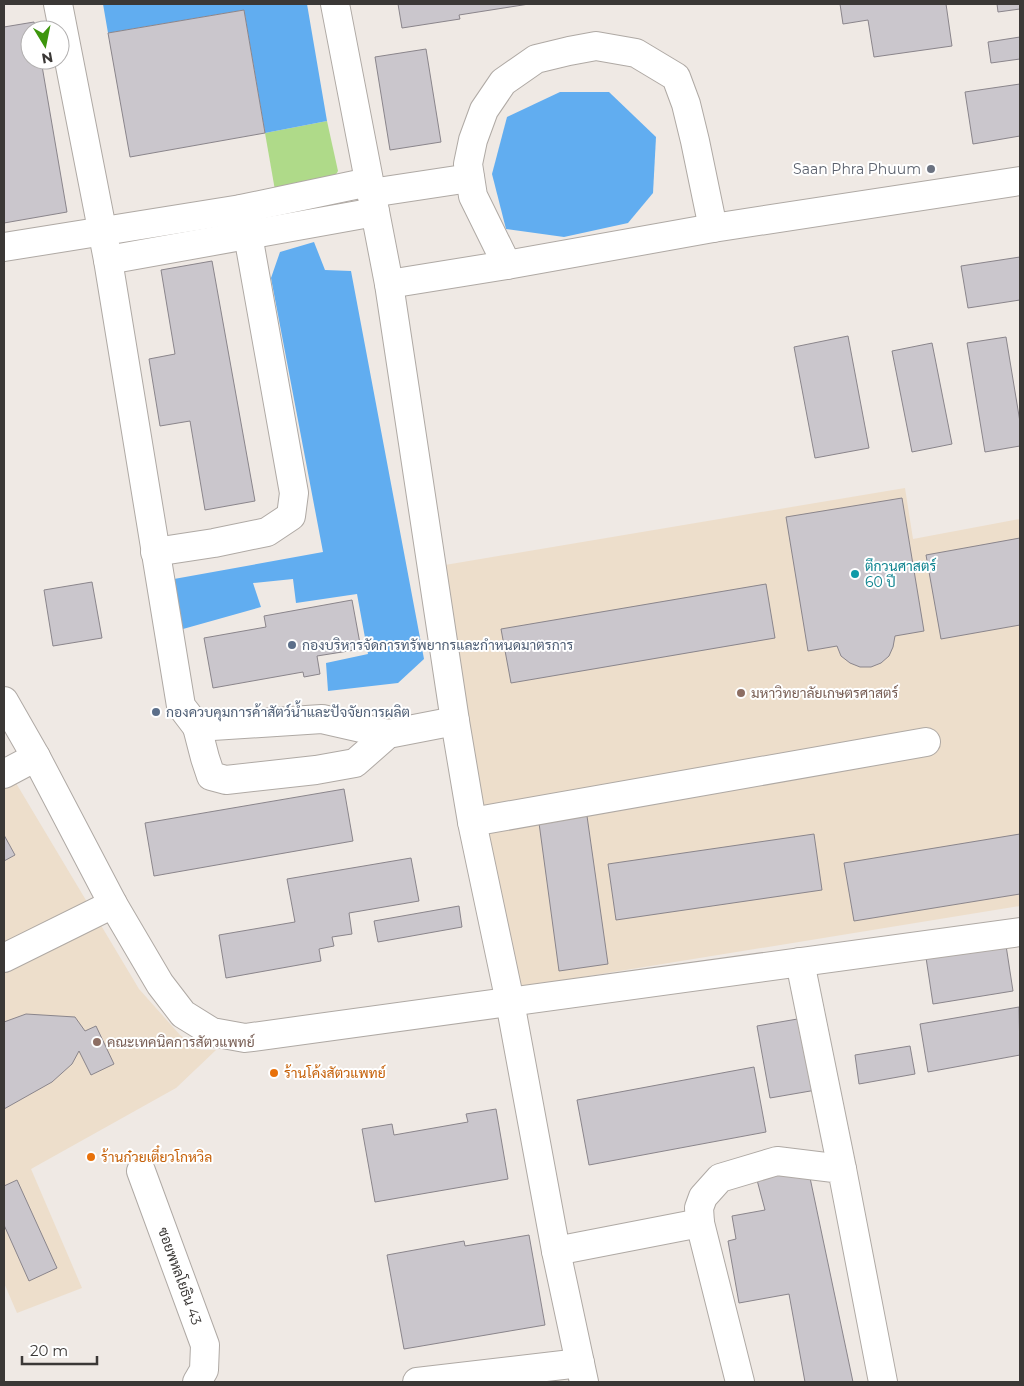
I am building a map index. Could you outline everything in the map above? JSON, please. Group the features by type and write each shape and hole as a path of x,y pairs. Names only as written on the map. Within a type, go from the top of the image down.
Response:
{"street":[{"path":"58,4 108,260 181,706 197,727 211,776 226,780 316,770 355,763 388,734"},
{"path":"335,4 389,284 472,822 510,1002 556,1252 582,1372 417,1382"},
{"path":"507,265 473,196 468,164 473,140 484,110 503,82 536,58 569,50 596,46 636,53 676,77 686,104 713,228"},
{"path":"108,260 244,222 470,178"},
{"path":"389,284 713,228 1020,180"},
{"path":"4,247 102,233 244,222"},
{"path":"155,552 214,543 267,532 291,516 294,493 244,222"},
{"path":"4,701 36,757 113,904 160,984 183,1014 212,1032 245,1038 1020,932"},
{"path":"197,727 322,719 388,734 455,720"},
{"path":"472,822 926,742"},
{"path":"4,774 36,757"},
{"path":"4,958 113,904"},
{"path":"800,962 883,1382"},
{"path":"740,1382 700,1223 699,1208 703,1197 720,1178 777,1161 842,1169"},
{"name":"ซอยพหลโยธิน 43","path":"141,1171 205,1345 204,1370 197,1382"},
{"path":"556,1252 700,1223"}],"shaded area":[{"name":"มหาวิทยาลัยเกษตรศาสตร์","path":"905,488 913,539 1020,519 1020,906 515,988 439,566"},
{"name":"คณะเทคนิคการสัตวแพทย์","path":"4,763 139,989 180,1035 201,1050 216,1050 176,1088 31,1169 82,1288 17,1313 4,1283"}],"green space":[{"path":"327,121 338,171 329,186 276,196 265,133"}],"water":[{"path":"103,4 307,4 327,121 265,133 244,10 108,33"},
{"path":"560,92 609,92 656,137 653,193 628,223 564,237 506,229 492,174 507,117"},
{"path":"314,242 325,270 351,271 424,659 398,683 328,691 326,663 368,654 357,594 296,603 293,579 253,583 261,607 183,629 174,579 323,552 271,278 280,252"}],"building":[{"path":"398,4 529,4 459,15 460,19 402,28"},
{"path":"840,4 946,4 952,46 874,57 868,20 843,24"},
{"path":"997,4 1020,4 1020,9 998,12"},
{"path":"244,10 265,133 130,157 108,33"},
{"path":"20,24 20,70 43,70 67,212 4,223 4,27"},
{"path":"1020,37 1020,59 991,63 988,42"},
{"path":"426,49 441,142 390,150 375,57"},
{"path":"1020,84 1020,136 973,144 965,92"},
{"path":"1020,257 1020,300 968,308 961,266"},
{"path":"212,261 255,501 205,510 190,421 160,426 149,359 175,354 161,270"},
{"path":"848,336 869,448 815,458 794,347"},
{"path":"1006,337 1020,422 1020,446 985,452 967,343"},
{"path":"932,343 952,444 912,452 892,351"},
{"name":"ตึกวนศาสตร์ 60 ปี","path":"902,498 924,631 895,636 889,656 881,663 871,667 860,667 850,663 841,656 837,646 808,651 786,517"},
{"path":"1020,538 1020,625 941,639 926,555"},
{"path":"92,582 102,638 53,646 44,590"},
{"path":"766,584 775,638 511,683 501,629"},
{"path":"352,600 361,649 317,656 320,674 304,677 303,672 213,688 204,638 266,627 264,616"},
{"path":"344,789 353,841 154,876 145,823"},
{"path":"587,816 608,964 559,971 539,823"},
{"path":"814,834 822,890 616,920 608,864"},
{"path":"1020,834 1020,894 854,921 844,863"},
{"path":"4,835 15,855 4,861"},
{"path":"411,858 419,901 349,913 352,934 332,937 334,946 319,949 321,961 226,978 219,935 295,922 287,879"},
{"path":"459,906 462,927 378,942 374,921"},
{"path":"1005,939 1013,991 933,1004 925,951"},
{"path":"1019,1007 1020,1055 928,1072 920,1024"},
{"path":"26,1014 75,1017 85,1031 96,1026 114,1064 91,1075 79,1051 72,1064 52,1082 4,1109 4,1022"},
{"path":"809,1017 822,1089 770,1098 757,1026"},
{"path":"910,1046 915,1074 859,1084 855,1055"},
{"path":"754,1067 766,1132 589,1165 577,1100"},
{"path":"496,1109 508,1179 375,1202 362,1129 392,1124 394,1135 468,1122 466,1114"},
{"path":"772,1172 809,1173 853,1382 805,1382 789,1294 739,1303 728,1241 736,1239 732,1216 765,1210 757,1180"},
{"path":"17,1180 57,1268 29,1281 4,1225 4,1186"},
{"path":"529,1235 545,1325 404,1349 387,1255 464,1241 465,1246"}],"place":[{"name":"Saan Phra Phuum","path":"931,169"},
{"name":"ตึกวนศาสตร์ 60 ปี","path":"855,574"},
{"name":"กองบริหารจัดการทรัพยากรและกำหนดมาตรการ","path":"292,645"},
{"name":"มหาวิทยาลัยเกษตรศาสตร์","path":"741,693"},
{"name":"กองควบคุมการค้าสัตว์น้ำและปัจจัยการผลิต","path":"156,712"},
{"name":"คณะเทคนิคการสัตวแพทย์","path":"97,1042"},
{"name":"ร้านโค้งสัตวแพทย์","path":"274,1073"},
{"name":"ร้านก๋วยเตี๋ยวโกหวิล","path":"91,1157"}]}
